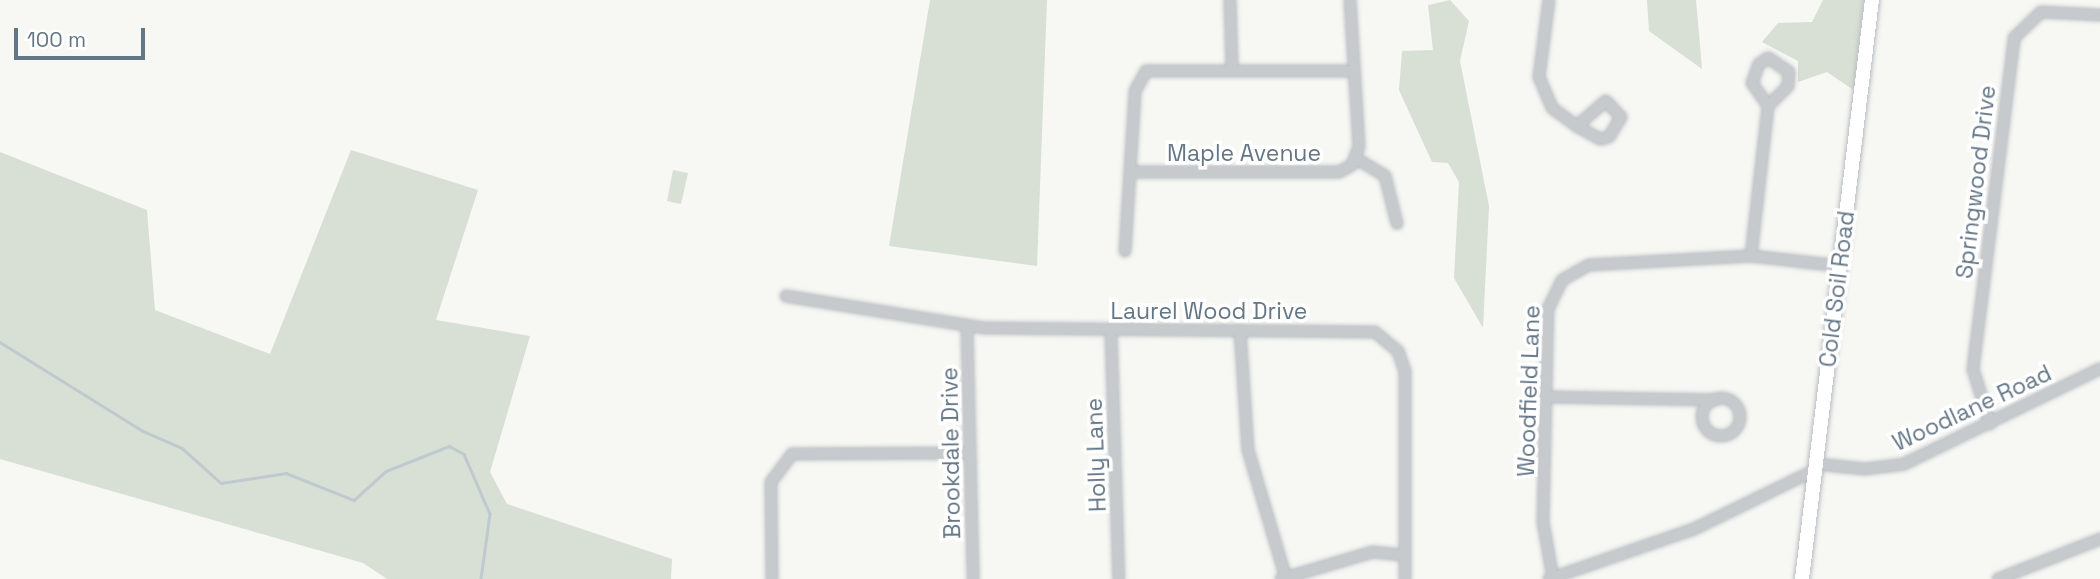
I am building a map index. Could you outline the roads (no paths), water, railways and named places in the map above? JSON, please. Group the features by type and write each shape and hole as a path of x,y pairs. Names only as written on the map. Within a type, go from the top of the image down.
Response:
{"street":[{"path":"1230,0 1232,68"},
{"path":"1350,0 1358,123 1357,159 1385,176 1398,223"},
{"path":"1549,0 1539,77 1552,108 1577,126 1605,139 1619,122 1619,111 1600,102 1577,126"},
{"name":"Cold Soil Road","path":"1802,579 1872,0"},
{"name":"Springwood Drive","path":"1990,424 1973,369 2014,38 2041,12 2100,15"},
{"path":"1751,256 1768,106 1788,86 1789,72 1768,58 1759,64 1752,83 1768,106"},
{"path":"1125,251 1133,172 1135,91 1139,78 1157,67 1354,71"},
{"name":"Maple Avenue","path":"1133,172 1339,172 1357,159"},
{"name":"Woodfield Lane","path":"1551,578 1543,522 1548,309 1569,274 1589,265 1751,256 1840,266"},
{"name":"Laurel Wood Drive","path":"786,296 967,327 1111,331 1365,330 1398,351 1405,370 1405,579"},
{"name":"Brookdale Drive","path":"967,327 973,579"},
{"path":"1240,330 1248,450 1284,578 1373,552 1403,555"},
{"name":"Holly Lane","path":"1111,331 1119,579"},
{"name":"Woodlane Road","path":"1815,467 1865,469 1904,464 2100,369"},
{"path":"1546,397 1716,400"},
{"path":"772,579 771,482 792,454 970,453"},
{"path":"1551,578 1694,529 1815,467"},
{"path":"1998,579 2100,539"}],"waterway":[{"path":"0,342 143,431 182,448 221,483 286,473 354,500 386,471 449,446 464,454 490,514 481,579"}]}
